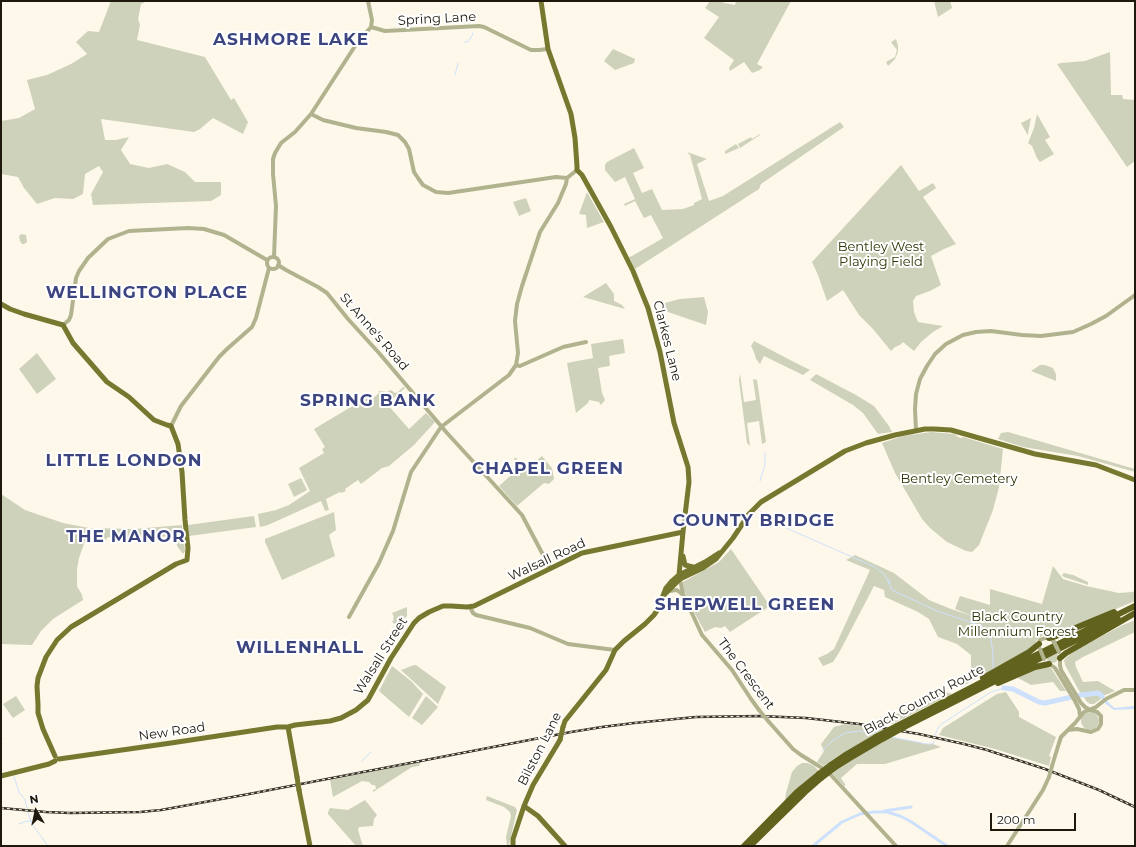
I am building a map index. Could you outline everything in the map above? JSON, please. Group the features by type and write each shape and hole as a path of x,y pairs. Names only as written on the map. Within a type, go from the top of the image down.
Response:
{"highway":[{"path":"1052,640 1056,636 1135,605"},
{"name":"Black Country Route","path":"833,767 847,754 876,737 1135,605"},
{"name":"Black Country Route","path":"744,846 797,792 821,773 904,727 1135,610"},
{"path":"1060,656 1135,613"},
{"path":"950,699 992,672 1039,646"},
{"path":"962,697 992,686 1035,667 1050,664"},
{"name":"Black Country Route","path":"750,846 805,792 821,773"}],"main road":[{"path":"541,1 548,49 571,114 577,170"},
{"name":"Clarkes Lane","path":"577,170 586,180 617,238 639,286 652,321 660,352 674,423 688,467 689,482 679,577"},
{"path":"1,304 24,314 63,325 73,343 106,382 129,397 154,420 167,426 171,426 178,444 188,548 187,560 176,564 71,627 57,640 46,657 38,678 37,686 38,713 44,734 56,758 47,764 1,776"},
{"path":"679,577 703,568 720,555 749,514 761,502 845,451 860,445 916,430 951,430 1036,454 1096,465 1135,480"},
{"name":"Walsall Road","path":"470,607 480,604 578,554 683,532"},
{"path":"682,549 686,565 693,568"},
{"path":"615,650 649,620 658,609 668,585 723,550"},
{"name":"Walsall Street","path":"288,727 330,721 341,718 356,710 366,703 372,695 391,658 416,621 429,612 443,606 470,607"},
{"name":"Bilston Lane","path":"513,846 513,838 524,806 533,785 560,740 565,721 606,670 615,650"},
{"name":"New Road","path":"56,758 277,727 288,727"},
{"path":"288,727 310,846"},
{"path":"524,806 538,816 565,846"}],"street":[{"path":"269,268 275,268 278,265 278,260 274,257 276,206 273,174 273,159 277,148 295,132 311,114 357,43 372,24 368,1"},
{"name":"Spring Lane","path":"370,27 385,31 479,26 531,50 548,49"},
{"path":"311,114 323,120 356,128 398,135 409,149 414,172 423,185 436,192 448,193 556,177 567,178"},
{"path":"349,617 379,563 392,531 411,472 441,427 509,375 516,365 518,353 515,320 517,304 537,239 558,203 567,178 577,170"},
{"path":"63,325 69,320 71,315 76,278 88,258 108,239 129,231 188,228 204,229 224,235 267,260"},
{"path":"267,260 274,257"},
{"path":"171,426 179,408 219,357 226,349 252,327 256,318 269,268 267,260"},
{"name":"St Anne's Road","path":"278,265 327,293 441,427 522,515 550,568"},
{"path":"916,430 916,394 920,379 935,354 946,344 963,335 976,332 991,331 1041,336 1073,332 1106,316 1135,295"},
{"path":"516,365 520,366 563,346 586,342"},
{"name":"The Crescent","path":"679,577 683,594 702,635 732,670 759,710 793,749 821,773 830,774 896,846"},
{"path":"665,594 675,589 683,594"},
{"path":"470,607 476,615 530,628 568,644 615,650"},
{"path":"1071,690 1061,670 1060,656 1052,640 1042,639 1039,646 1044,659 1056,668 1077,700 1090,710 1100,714"},
{"path":"1050,664 1056,664 1060,656"},
{"path":"1007,846 1043,790 1049,777 1060,740 1067,730 1084,712 1096,707 1107,698 1124,690 1135,690"},
{"path":"1077,700 1080,717 1079,721 1081,727 1086,731"},
{"path":"1067,730 1077,729 1093,732 1099,728 1102,722 1100,714 1102,702"}],"green space":[{"path":"111,1 144,1 144,3 141,4 138,19 140,25 137,40 205,57 231,100 234,98 248,122 243,134 213,118 194,132 101,119 105,140 116,140 129,137 121,150 130,164 149,168 167,164 185,172 195,182 221,182 221,195 211,201 93,205 91,194 103,172 99,166 85,174 83,194 73,199 55,198 37,204 24,188 18,177 1,174 1,121 19,118 35,109 27,80 47,75 71,64 87,54 76,42 88,31 99,32"},
{"path":"710,1 721,1 735,5 736,1 791,1 757,64 763,67 760,70 752,73 744,62 730,71 729,68 734,60 704,38 719,17 705,8"},
{"path":"934,1 950,1 952,8 938,17"},
{"path":"896,39 898,52 895,59 888,66 886,62 895,57 897,50 891,42"},
{"path":"613,49 635,59 634,63 615,70 604,61"},
{"path":"1110,52 1111,95 1122,95 1123,99 1135,100 1135,161 1127,167 1057,64 1085,61"},
{"path":"1037,114 1050,137 1045,140 1054,154 1040,162 1032,146 1028,143 1034,128"},
{"path":"1031,118 1028,133 1028,135 1021,123"},
{"path":"840,122 844,127 761,184 759,189 635,269 629,257 663,238 651,215 644,218 635,201 625,206 624,204 635,199 625,177 615,182 605,170 605,165 607,162 634,148 644,168 633,173 642,193 652,189 662,210 683,209 694,205 694,203 702,199 690,155 687,152 707,159 697,164 709,201 723,196"},
{"path":"760,134 740,148 738,144 751,137 752,139"},
{"path":"736,144 739,148 725,154 725,151"},
{"name":"Bentley West Playing Field","path":"901,165 919,191 933,183 936,188 923,197 956,244 931,256 941,285 916,296 913,301 914,312 918,322 943,326 921,342 914,351 903,342 891,351 859,315 843,290 827,301 812,262"},
{"path":"587,192 604,222 587,228 586,215 579,214"},
{"path":"526,198 531,211 519,216 513,202"},
{"path":"21,234 26,235 27,242 24,244 20,241 19,236"},
{"path":"606,283 614,294 614,301 622,305 625,309 583,297"},
{"path":"704,297 708,312 706,325 662,310 661,304 680,299"},
{"path":"623,339 625,353 609,356 610,365 598,368 602,393 605,400 601,405 599,402 589,400 588,403 576,413 567,363 593,358 591,344"},
{"path":"754,341 810,370 803,375 764,356 760,364 756,359 751,346"},
{"path":"37,353 56,379 37,394 19,369"},
{"path":"1040,365 1053,368 1056,374 1056,381 1031,371"},
{"path":"740,374 744,402 756,400 753,379 757,380 766,442 762,444 759,421 747,423 750,446 747,443 739,380"},
{"path":"816,374 874,406 892,432 878,434 863,413 853,405 810,380"},
{"path":"403,387 405,388 387,404 409,429 426,413 435,422 414,445 389,466 382,468 361,484 358,480 345,489 346,491 340,492 326,499 329,510 325,511 321,501 268,525 260,527 258,514 289,505 310,491 299,468 324,453 322,449 325,447 314,429 356,404 366,395 371,400 379,393 379,391 387,392 391,390 395,393"},
{"name":"Bentley Cemetery","path":"931,432 954,434 961,438 963,437 1003,449 999,487 993,510 979,545 972,552 966,551 947,542 930,528 922,519 895,473 882,443 903,436"},
{"path":"1008,432 1135,469 1135,472 1078,456 1023,447 998,439 1001,433"},
{"path":"542,456 552,468 554,479 549,484 544,483 517,506 499,486 520,467 514,460 515,457 526,470"},
{"path":"301,478 307,490 294,497 288,484"},
{"path":"1,494 25,510 63,523 89,528 134,529 182,525 185,551 183,554 177,546 175,536 132,538 129,541 108,537 102,544 85,541 77,569 77,586 83,600 53,619 41,631 32,645 1,644"},
{"path":"334,512 336,530 329,535 335,556 282,580 265,539"},
{"path":"254,516 256,527 189,536 188,525"},
{"path":"731,549 770,606 730,632 725,626 721,628 715,627 705,632 690,605 684,590 683,582 719,562"},
{"name":"Black Country Millennium Forest","path":"855,555 894,573 929,600 972,616 955,609 960,596 990,605 990,589 1042,604 1053,566 1063,579 1086,586 1119,593 1135,591 1135,601 1092,619 1043,635 1038,639 1033,647 965,685 971,666 971,655 957,644 938,637 929,619 918,612 885,597 884,590 874,586 833,662 823,666 818,658 834,649 870,570 846,560"},
{"path":"1064,573 1073,575 1088,582 1088,585 1064,577 1062,575"},
{"path":"407,607 407,616 394,624 392,621 394,620 394,617 392,613"},
{"name":"Black Country Millennium Forest","path":"1135,620 1135,632 1075,662 1083,682 1098,681 1115,691 1103,696 1101,693 1100,695 1102,698 1094,704 1090,704 1078,689 1065,665 1064,660 1073,651"},
{"path":"1057,653 1059,657 1056,662 1052,663 1046,658"},
{"path":"414,665 446,687 438,704 401,670"},
{"path":"392,666 411,681 423,694 409,717 379,691"},
{"name":"Black Country Millennium Forest","path":"1046,666 1051,668 1066,691 1060,691 1053,682 1031,685 1018,678 1040,667"},
{"path":"943,691 952,694 892,724 878,723"},
{"path":"1006,692 1019,712 1019,717 1056,737 1049,756 1051,757 1049,766 995,749 939,735 943,728 997,694"},
{"path":"16,696 25,710 13,718 3,704"},
{"path":"426,696 438,707 422,725 412,718"},
{"path":"1090,712 1096,715 1099,721 1096,727 1090,730 1084,727 1081,721 1084,715"},
{"path":"845,724 884,729 824,766 817,762 824,751 821,744 834,727"},
{"path":"890,737 933,744 941,747 885,764 857,764 841,778 845,784 845,787 832,773 850,760"},
{"path":"421,762 419,766 412,767 373,792 373,790 376,789 375,785 362,781 333,797 330,780"},
{"path":"802,763 808,763 819,771 785,801 792,772"},
{"path":"487,796 515,807 517,810 509,845 507,845 506,837 511,816 510,812 504,807 486,800"},
{"path":"365,800 377,815 374,819 373,826 359,827 358,830 363,846 356,846 328,814 328,812 330,808 348,810"}],"water":[{"path":"1098,692 1115,708 1135,706 1135,709 1114,710 1106,704 1100,695 1097,695"}],"waterway":[{"path":"464,42 468,42 473,33"},
{"path":"455,75 458,63"},
{"path":"760,481 765,464 765,453"},
{"path":"760,511 768,520 875,567 885,575 892,590 937,611 981,626 991,638 993,668"},
{"path":"889,584 890,579"},
{"path":"935,735 938,728 943,723 991,692 1004,688 1001,684"},
{"path":"1004,688 1013,689 1039,702 1045,703 1081,695 1098,693 1102,696"},
{"path":"822,751 832,741 845,733 859,731 876,733"},
{"path":"891,737 927,744 933,744 934,741"},
{"path":"362,761 371,752"},
{"path":"14,776 19,792 25,800 27,808"},
{"path":"884,811 911,807"},
{"path":"28,812 32,824 48,846"},
{"path":"813,846 842,822 860,814 874,812 887,812 900,816 947,846"},
{"path":"19,824 30,821"}],"railway":[{"path":"1,808 70,813 140,812 161,810 602,727 696,717 759,716 806,718 859,724 919,734 964,744 1045,769 1099,790 1135,807"}],"district":[{"name":"ASHMORE LAKE","path":"291,40"},
{"name":"WELLINGTON PLACE","path":"147,293"},
{"name":"SPRING BANK","path":"368,401"},
{"name":"LITTLE LONDON","path":"124,461"},
{"name":"CHAPEL GREEN","path":"548,469"},
{"name":"COUNTY BRIDGE","path":"754,521"},
{"name":"THE MANOR","path":"126,537"},
{"name":"SHEPWELL GREEN","path":"745,605"},
{"name":"WILLENHALL","path":"300,648"}]}
